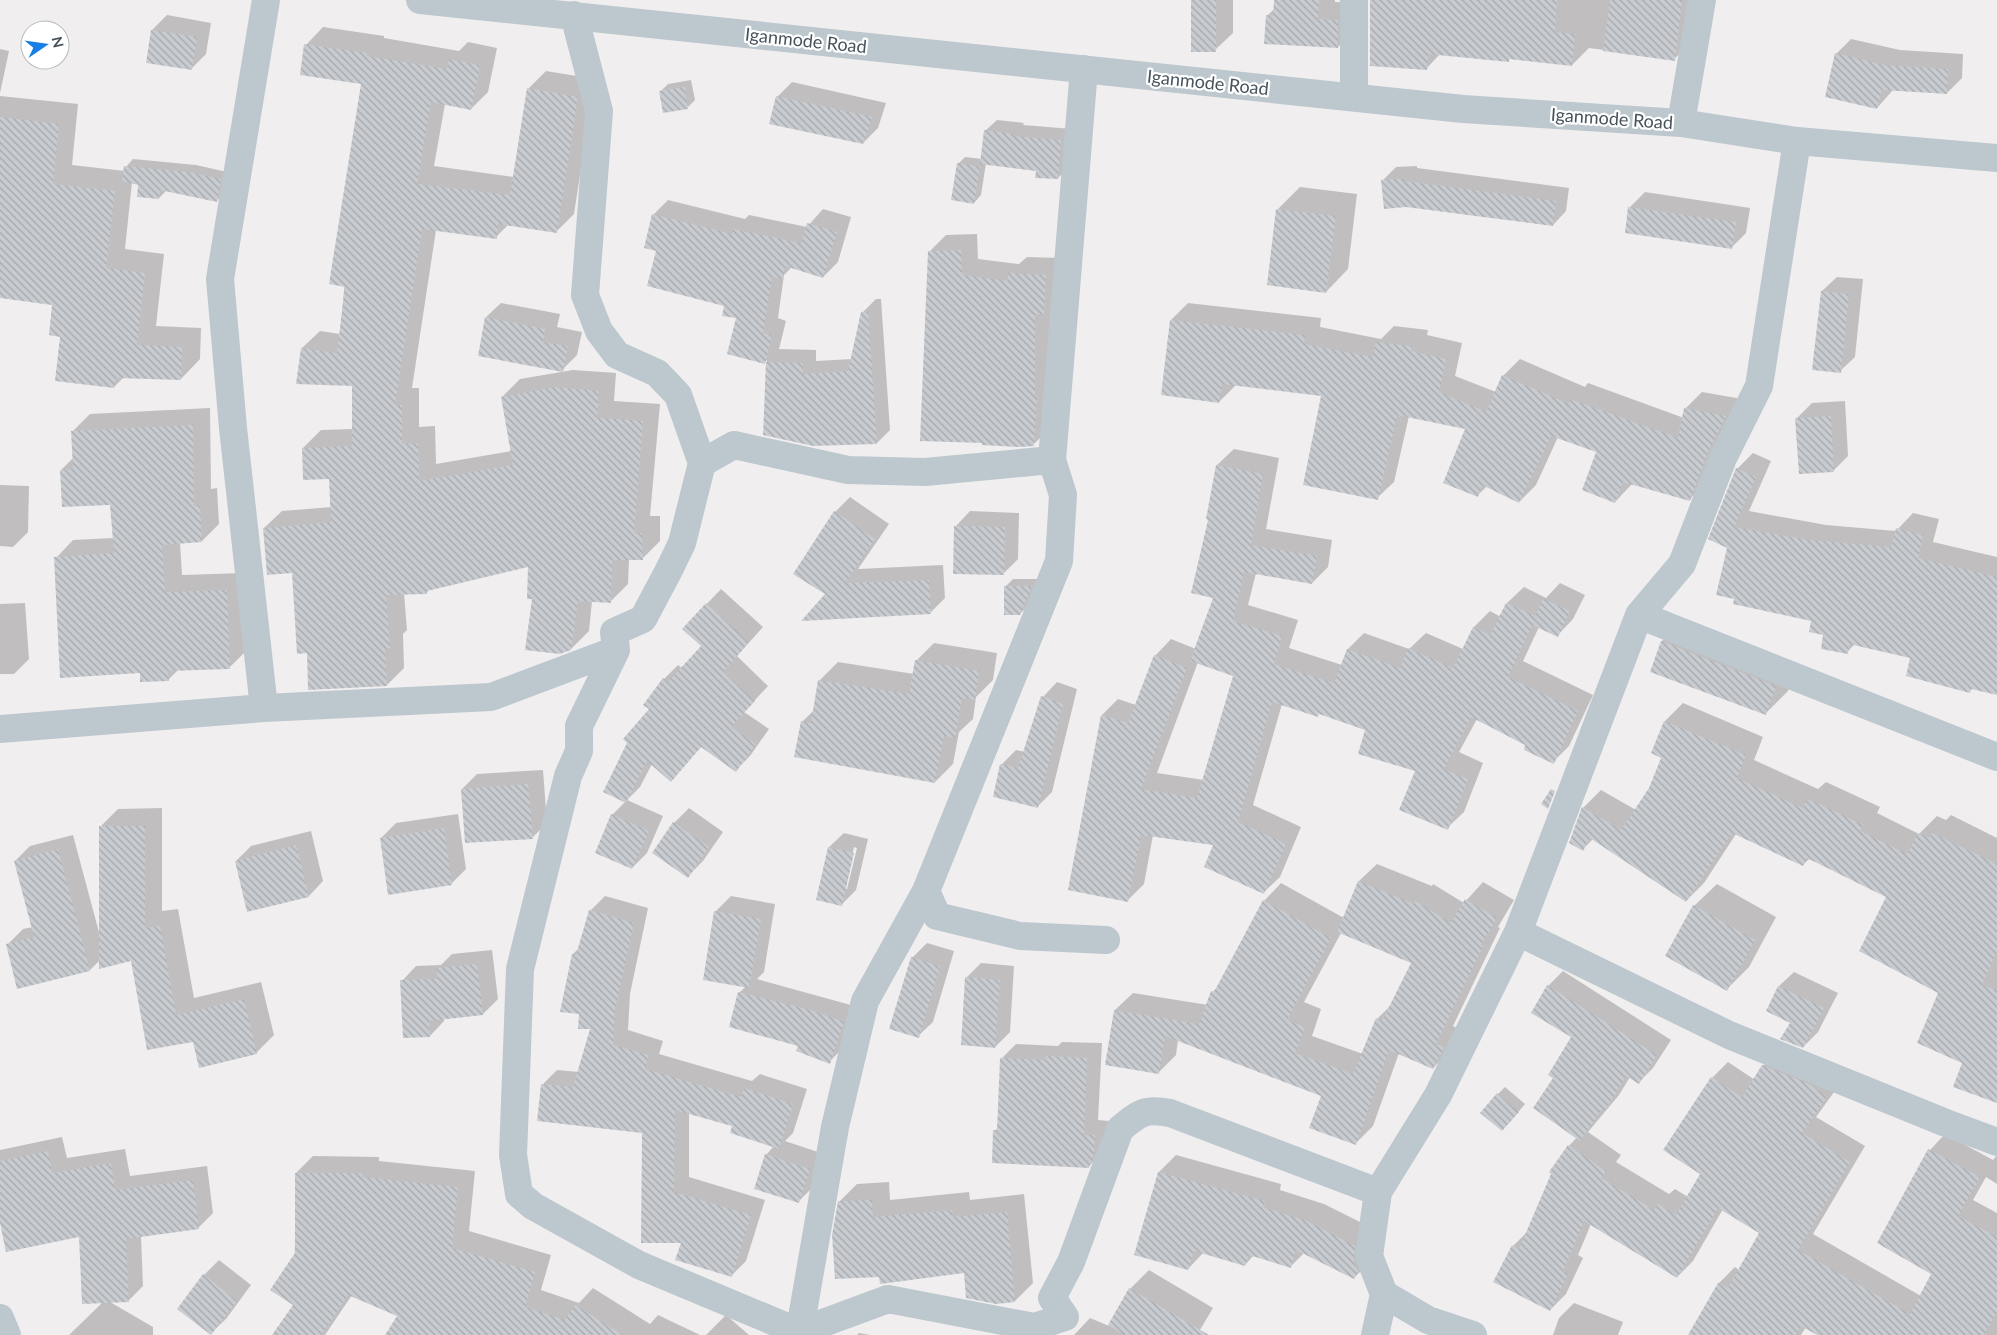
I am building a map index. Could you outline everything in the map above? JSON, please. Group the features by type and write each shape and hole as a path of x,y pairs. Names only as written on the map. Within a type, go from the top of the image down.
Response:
{"street":[{"path":"264,708 233,428 220,279 266,0"},
{"name":"Iganmode Road","path":"420,0 1463,109 1681,123 1797,142 1997,158"},
{"path":"1354,0 1354,97"},
{"path":"1681,123 1702,0"},
{"path":"574,15 599,111 585,295 599,331 617,355 657,373 678,395 702,463 682,543 643,619 614,632 616,650 579,726 579,751 568,776 520,969 513,1155 519,1194 533,1206 639,1265 799,1333 888,1299 1034,1328 1065,1317 1052,1298 1071,1262 1120,1129 1132,1118 1151,1109 1170,1113 1378,1192"},
{"path":"799,1333 835,1127 865,1001 926,891 1059,561 1063,495 1052,460 1084,69"},
{"path":"1375,1335 1384,1294 1369,1256 1378,1192 1438,1095 1518,932 1639,615 1682,564 1723,458 1759,386 1797,142"},
{"path":"702,463 734,445 848,470 925,472 1052,460"},
{"path":"1639,615 1997,757"},
{"path":"0,729 264,708 491,697 616,650"},
{"path":"926,891 937,916 1020,936 1106,940"},
{"path":"1518,932 1729,1035 1946,1124 1997,1142"},
{"path":"1384,1294 1428,1320 1473,1335"},
{"path":"0,1318 7,1335"}],"building":[{"path":"1191,0 1216,0 1216,52 1191,52"},
{"path":"1274,0 1319,0 1318,19 1338,20 1338,48 1264,44 1266,15 1273,16"},
{"path":"1370,0 1557,0 1555,32 1575,34 1572,66 1509,59 1509,62 1428,54 1427,70 1370,66"},
{"path":"1610,0 1682,0 1675,61 1603,51"},
{"path":"151,30 197,37 192,70 146,63"},
{"path":"304,44 367,53 367,56 447,69 449,59 480,65 471,110 431,102 417,184 510,195 527,88 578,97 557,233 498,224 497,239 422,229 395,405 402,405 402,444 418,443 419,481 513,465 501,397 554,387 599,391 597,418 643,421 634,533 642,533 643,560 612,560 611,603 578,601 571,650 560,654 525,650 532,599 527,599 528,567 427,591 427,594 386,595 390,648 385,649 387,686 308,690 307,653 297,654 292,573 267,575 263,528 331,522 329,479 303,480 302,448 352,446 352,386 296,384 301,348 337,353 345,287 329,284 361,84 300,75"},
{"path":"1835,53 1884,65 1948,69 1947,94 1882,90 1877,109 1825,97"},
{"path":"685,87 688,109 663,113 659,91"},
{"path":"776,96 872,117 863,144 769,124"},
{"path":"0,117 59,124 53,184 115,191 106,268 145,273 137,345 182,347 181,380 116,378 114,388 55,381 60,337 49,335 52,305 0,298"},
{"path":"984,130 1013,134 1013,136 1061,140 1058,179 1035,178 1036,171 980,164"},
{"path":"957,163 980,167 974,204 951,200"},
{"path":"124,166 188,172 221,179 217,202 160,190 159,199 137,197 138,185 122,181"},
{"path":"1403,179 1404,181 1556,201 1553,226 1406,207 1384,209 1381,180"},
{"path":"1628,207 1736,222 1732,249 1625,233"},
{"path":"1276,209 1336,216 1326,293 1267,285"},
{"path":"652,214 732,234 733,229 801,243 807,223 837,232 823,278 785,266 783,279 772,277 763,333 772,335 765,364 727,354 736,318 722,316 724,306 647,286 656,251 644,248"},
{"path":"961,250 962,275 1008,281 1008,273 1046,275 1044,315 1035,314 1035,396 1037,396 1034,446 1019,447 982,445 982,443 920,441 928,251"},
{"path":"1821,291 1849,294 1841,373 1812,370"},
{"path":"861,312 868,312 877,444 813,446 763,435 766,362 803,363 803,374 848,371"},
{"path":"485,317 545,329 543,342 568,346 563,372 478,356"},
{"path":"1170,320 1305,335 1304,344 1372,357 1376,342 1412,346 1411,351 1446,359 1439,392 1486,412 1502,375 1569,404 1570,399 1678,438 1684,408 1726,416 1708,452 1690,501 1623,482 1615,503 1582,490 1596,452 1551,436 1519,503 1482,485 1478,497 1443,483 1465,429 1397,415 1378,500 1303,485 1321,396 1222,384 1219,403 1161,395"},
{"path":"1831,416 1834,472 1799,474 1795,418"},
{"path":"193,425 194,506 200,505 202,542 162,545 165,592 227,590 230,669 168,671 169,681 140,682 140,673 60,678 54,557 114,553 110,505 62,507 60,470 73,469 71,431"},
{"path":"1216,465 1263,474 1251,545 1317,556 1312,584 1244,572 1233,621 1282,636 1274,664 1334,683 1347,649 1400,668 1408,648 1453,668 1473,627 1490,635 1506,603 1535,616 1543,599 1570,611 1558,637 1532,625 1508,677 1578,711 1554,764 1524,750 1525,745 1471,717 1444,769 1468,779 1448,830 1399,810 1415,771 1358,754 1365,730 1319,714 1318,717 1272,702 1238,822 1286,844 1264,894 1204,867 1213,845 1141,835 1128,902 1068,890 1101,715 1128,723 1154,655 1187,668 1141,789 1197,798 1233,676 1190,661 1213,598 1191,593 1208,520 1206,519"},
{"path":"1736,468 1756,477 1734,527 1809,540 1891,547 1896,528 1923,535 1918,558 1997,577 1997,695 1971,689 1970,693 1906,676 1910,658 1849,644 1848,654 1821,649 1823,635 1809,632 1811,621 1733,604 1734,599 1716,595 1727,548 1708,539"},
{"path":"834,511 875,539 845,583 929,580 931,614 801,621 825,594 793,574"},
{"path":"954,526 1005,527 1004,575 953,574"},
{"path":"1004,586 1032,586 1020,615 1004,615"},
{"path":"706,603 749,642 723,672 755,701 731,727 756,744 736,772 701,747 671,782 647,761 626,803 603,792 627,743 623,739 649,709 643,705 663,678 668,682 701,646 682,629"},
{"path":"1661,641 1776,686 1766,715 1650,672"},
{"path":"915,660 979,671 975,700 962,698 955,738 944,736 935,783 794,757 801,721 811,723 818,680 909,694"},
{"path":"1041,696 1063,704 1038,808 993,797 1000,764 1018,768"},
{"path":"1664,721 1746,755 1737,778 1803,808 1807,799 1834,811 1863,825 1860,831 1907,854 1918,833 1929,838 1932,833 1997,864 1997,951 1982,985 1997,990 1997,1103 1953,1087 1962,1063 1917,1043 1938,993 1859,951 1886,897 1807,858 1803,866 1732,833 1686,902 1590,838 1583,851 1569,843 1582,807 1621,830 1649,788 1661,758 1651,753"},
{"path":"528,784 533,839 465,843 461,789"},
{"path":"1551,789 1555,791 1548,809 1541,804"},
{"path":"611,814 649,831 632,869 595,853"},
{"path":"673,822 709,847 688,878 652,853"},
{"path":"99,826 145,826 145,928 160,926 176,1015 244,999 257,1054 199,1068 193,1042 147,1050 131,961 99,969"},
{"path":"444,828 452,885 388,895 380,838"},
{"path":"296,845 309,897 247,912 235,861"},
{"path":"828,847 854,853 842,906 816,900"},
{"path":"58,849 90,971 17,989 6,944 34,937 14,861"},
{"path":"1358,881 1414,904 1415,901 1451,923 1465,899 1497,918 1481,945 1483,946 1436,1044 1444,1047 1433,1069 1389,1050 1356,1145 1309,1128 1321,1096 1165,1036 1159,1074 1105,1065 1114,1010 1199,1024 1211,991 1214,992 1263,900 1331,938 1287,1020 1305,1027 1295,1053 1353,1074 1376,1018 1382,1021 1411,963 1337,932"},
{"path":"1693,905 1755,940 1727,991 1665,956"},
{"path":"589,910 634,923 615,1009 613,1045 649,1055 645,1069 741,1097 744,1088 793,1104 779,1149 730,1133 732,1126 675,1110 674,1192 751,1215 732,1277 675,1260 681,1243 641,1243 642,1133 537,1121 541,1084 573,1087 590,1029 578,1029 579,1014 560,1012 572,954 576,955"},
{"path":"714,911 761,919 749,988 703,980"},
{"path":"911,957 940,966 919,1038 889,1029"},
{"path":"477,964 483,1015 429,1021 430,1037 403,1038 400,980 438,979 436,968"},
{"path":"965,977 1000,980 995,1048 961,1045"},
{"path":"1547,985 1657,1055 1639,1084 1626,1076 1605,1111 1602,1109 1580,1141 1533,1108 1553,1078 1548,1075 1571,1037 1531,1013"},
{"path":"1778,986 1824,1008 1803,1048 1780,1039 1790,1023 1766,1011"},
{"path":"738,992 811,1010 844,1022 830,1064 796,1051 798,1046 729,1027"},
{"path":"1046,1056 1087,1058 1084,1135 1095,1135 1094,1154 1089,1168 992,1163 993,1130 997,1130 1000,1058 1045,1060"},
{"path":"1762,1065 1809,1084 1827,1097 1802,1133 1850,1162 1798,1250 1910,1314 1931,1274 1877,1243 1928,1149 1980,1177 1958,1216 1997,1237 1997,1312 1984,1335 1817,1335 1801,1326 1796,1335 1688,1335 1718,1283 1726,1287 1729,1286 1759,1233 1718,1208 1677,1278 1584,1221 1563,1271 1568,1274 1550,1311 1493,1282 1512,1245 1519,1249 1551,1174 1549,1172 1568,1145 1606,1171 1601,1178 1654,1210 1658,1204 1676,1215 1700,1174 1663,1150 1711,1077 1742,1097"},
{"path":"1497,1093 1519,1112 1502,1131 1480,1113"},
{"path":"48,1151 52,1173 111,1163 115,1190 193,1180 199,1229 126,1239 129,1302 82,1304 79,1237 6,1252 0,1223 0,1161"},
{"path":"765,1154 810,1169 799,1203 754,1189"},
{"path":"1158,1172 1265,1201 1263,1207 1307,1221 1355,1246 1354,1261 1358,1271 1354,1279 1296,1250 1291,1268 1249,1255 1245,1266 1194,1251 1188,1270 1134,1255"},
{"path":"295,1173 362,1173 362,1177 458,1187 452,1248 535,1272 525,1307 565,1320 575,1305 623,1335 385,1335 397,1316 348,1295 321,1335 272,1335 293,1305 270,1290 295,1253"},
{"path":"872,1200 873,1217 952,1210 953,1217 1007,1212 1015,1302 996,1304 966,1298 964,1273 880,1284 879,1277 835,1279 832,1235 838,1201"},
{"path":"203,1274 237,1301 211,1335 177,1309"},
{"path":"1129,1288 1209,1335 1124,1335 1108,1325"}]}
